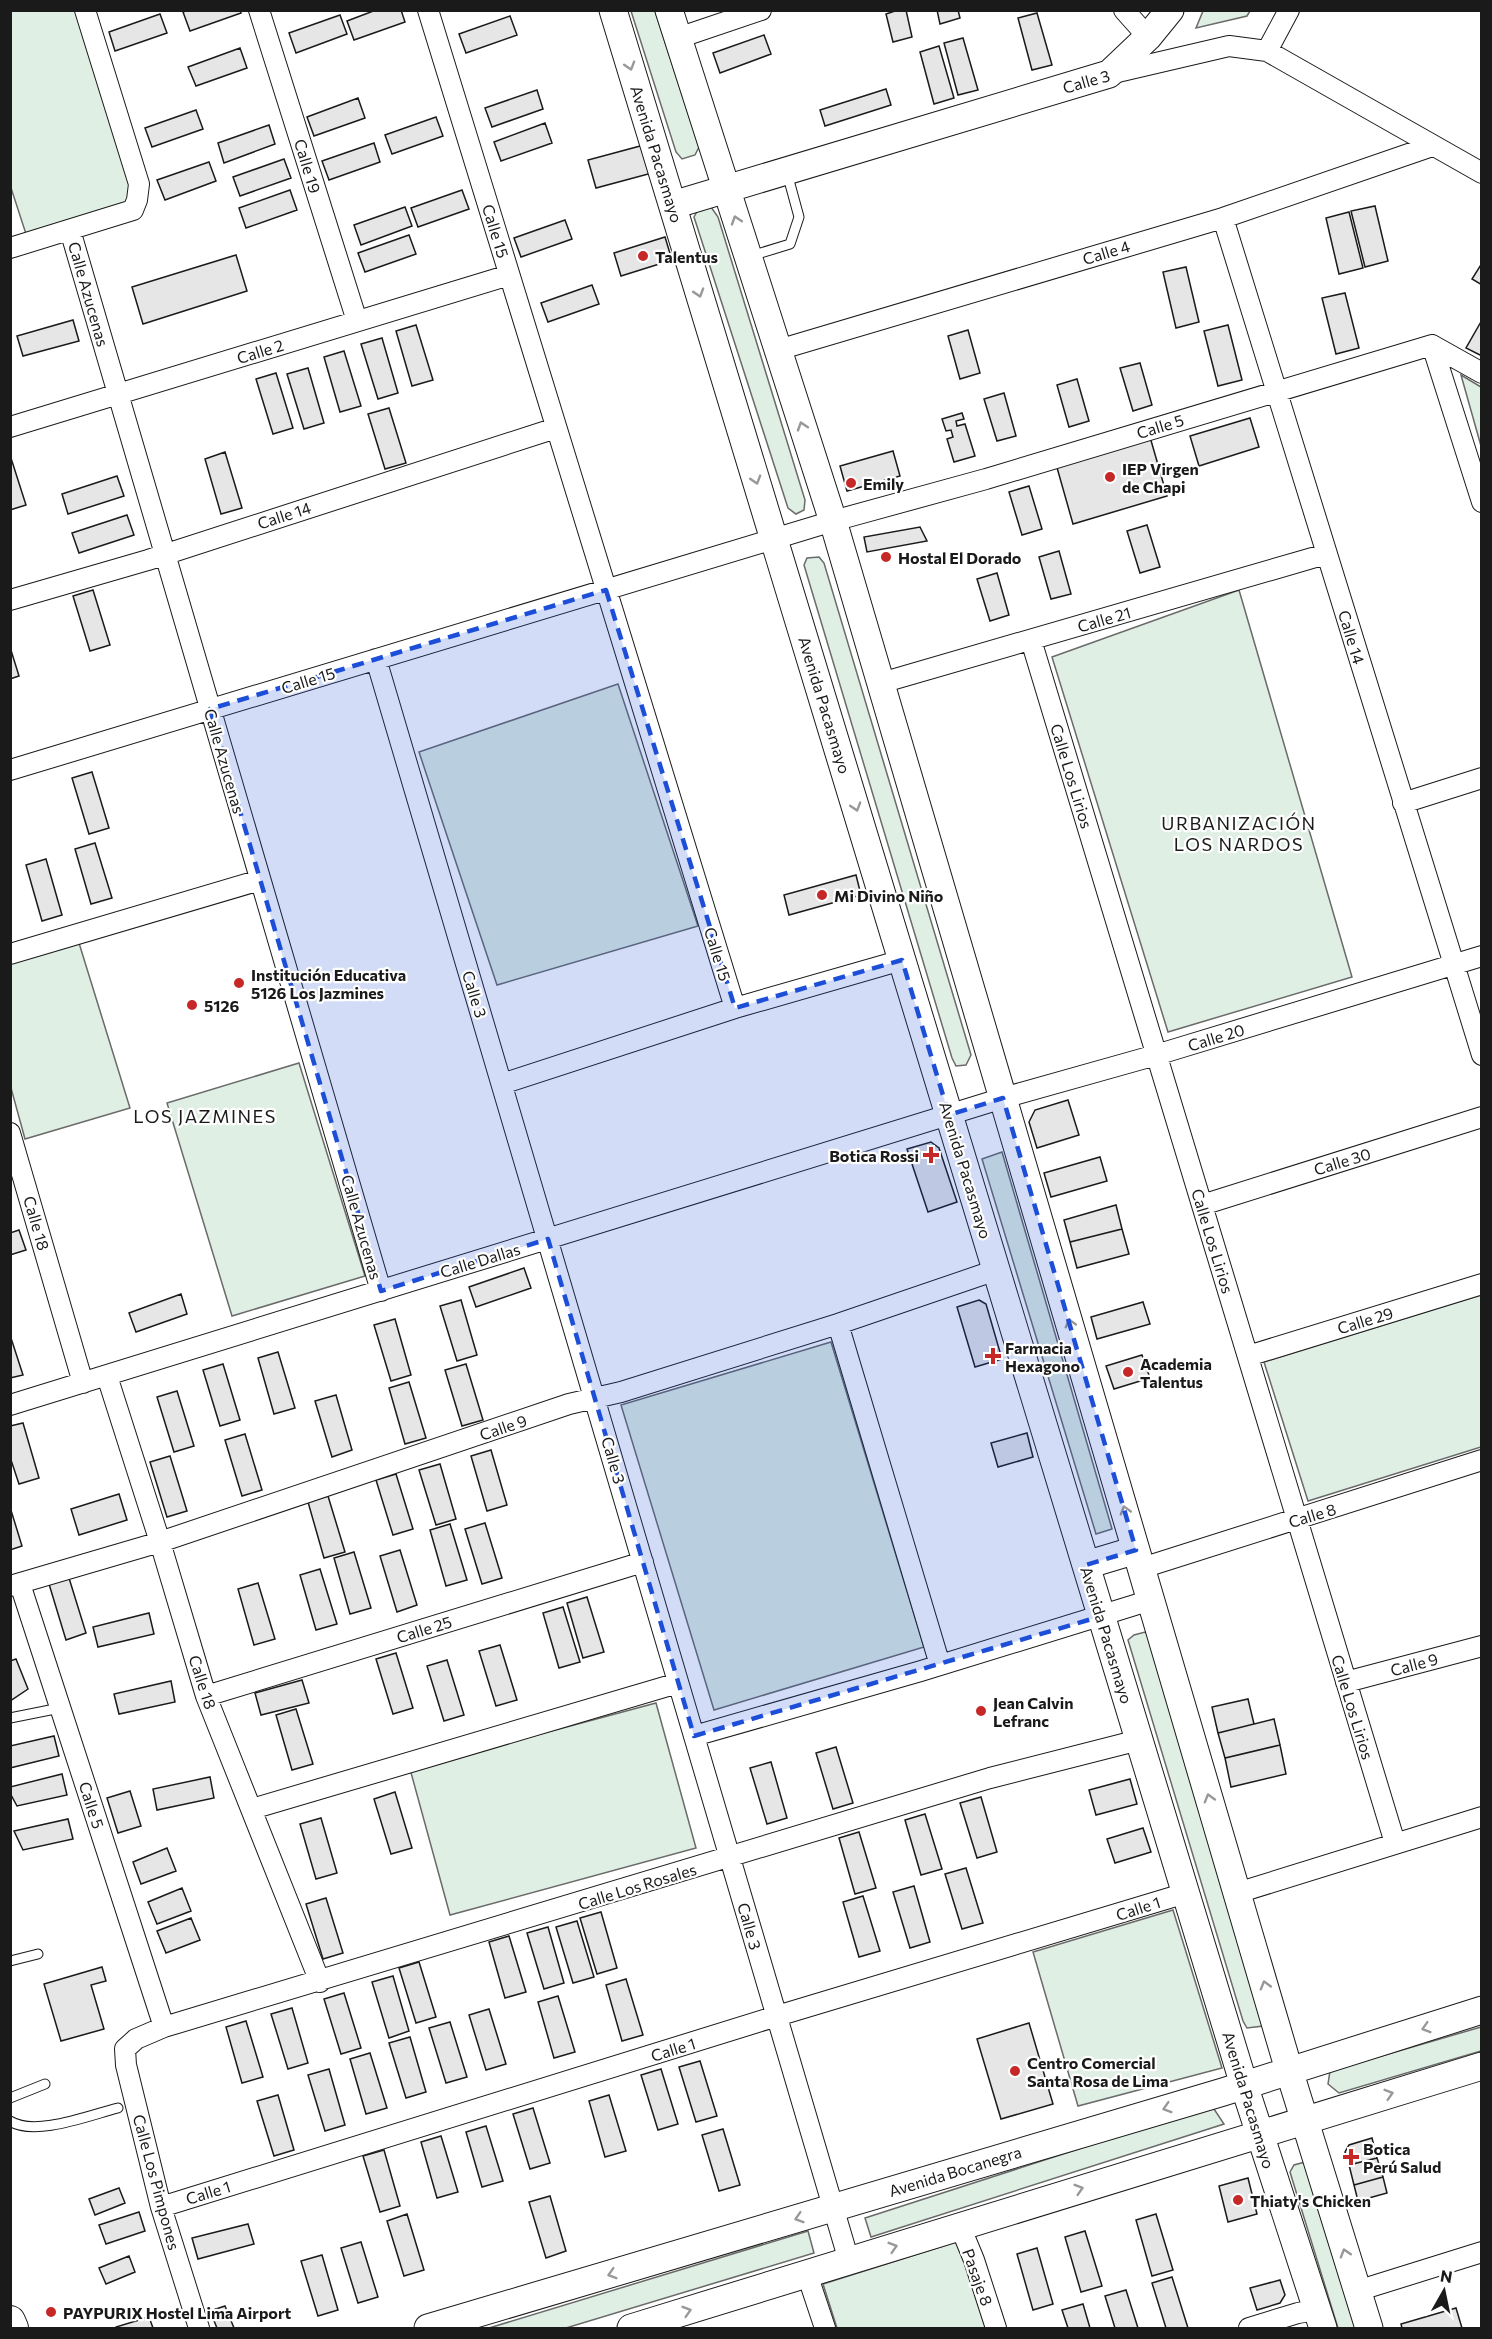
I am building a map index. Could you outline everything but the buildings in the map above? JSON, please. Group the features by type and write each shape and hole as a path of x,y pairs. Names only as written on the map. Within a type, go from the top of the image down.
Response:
{"main road":[{"name":"Avenida Pacasmayo","path":"613,10 1244,2085 1320,2319"},
{"path":"669,10 833,522 1289,2070 1369,2328"},
{"path":"1109,74 1148,37 1170,10"},
{"name":"Calle 3","path":"672,205 1109,74"},
{"path":"1086,1565 1139,1559"},
{"name":"Avenida Bocanegra","path":"428,2328 1244,2085 1482,2010"},
{"path":"631,2328 1482,2066"},
{"path":"10,2321 13,2328"}],"street":[{"path":"12,241 70,230 133,210 137,200 139,184 85,10"},
{"name":"Calle 19","path":"259,10 357,321"},
{"name":"Calle 15","path":"428,10 735,1008"},
{"path":"678,38 761,10"},
{"path":"1124,10 1148,37"},
{"path":"1267,51 1289,10"},
{"name":"Calle 3","path":"1109,74 1229,46 1267,51 1482,173"},
{"name":"Calle 4","path":"778,350 1223,218 1432,146"},
{"name":"Calle 14","path":"1223,218 1482,1055"},
{"name":"Calle Azucenas","path":"70,230 381,1291"},
{"name":"Calle 2","path":"10,427 509,275"},
{"path":"1432,345 1482,373"},
{"path":"1432,345 1482,502"},
{"name":"Calle 5","path":"833,522 986,479 1432,345"},
{"name":"Calle 14","path":"10,600 165,554 556,428"},
{"name":"Calle 15","path":"10,770 833,522"},
{"name":"Calle 21","path":"881,683 1326,554"},
{"name":"Calle Los Lirios","path":"1031,640 1395,1843"},
{"name":"Calle 3","path":"376,659 597,1397 678,1683 849,2261"},
{"path":"1404,802 1482,778"},
{"path":"10,954 260,880"},
{"name":"Calle 20","path":"949,1115 1482,956"},
{"path":"502,1084 735,1008 902,960"},
{"name":"Calle Dallas","path":"10,1406 949,1115"},
{"name":"Calle 30","path":"1202,1205 1482,1117"},
{"name":"Calle 18","path":"10,1133 83,1383"},
{"name":"Calle 9","path":"15,1585 160,1542 569,1404 621,1392 838,1324 996,1270"},
{"name":"Calle 29","path":"1248,1356 1482,1284"},
{"path":"838,1324 940,1665"},
{"name":"Calle 18","path":"107,1376 206,1696 320,1982"},
{"name":"Calle 8","path":"1139,1559 1297,1519 1482,1461"},
{"name":"Calle 25","path":"206,1696 643,1562"},
{"name":"Calle 5","path":"15,1585 60,1708 164,2027"},
{"path":"694,1736 940,1665 1151,1600"},
{"name":"Calle 9","path":"1346,1682 1482,1646"},
{"path":"252,1809 678,1683"},
{"name":"Calle Los Rosales","path":"136,2039 164,2027 320,1982 990,1778 1139,1740"},
{"path":"1237,1893 1482,1817"},
{"name":"Calle 1","path":"161,2207 777,2016 1186,1893"},
{"name":"Calle Los Pimpones","path":"136,2039 125,2049 126,2065 161,2207 200,2328"},
{"name":"Pasaje 8","path":"960,2226 974,2260 996,2328"},
{"path":"1357,2291 1482,2252"},
{"path":"807,2274 825,2328"},
{"path":"1249,2328 1298,2313 1320,2319"}],"lane":[{"path":"748,257 790,244 799,217 787,172"},
{"path":"10,1718 60,1708"},
{"path":"10,1961 38,1954"},
{"path":"10,2098 45,2084"},
{"path":"10,2121 17,2125 35,2128 118,2108"}],"highlighted area":[{"path":"606,590 735,1008 902,960 949,1115 1003,1098 1136,1550 1086,1565 1102,1616 694,1736 548,1239 381,1291 210,709"}],"green space":[{"path":"1203,10 1250,11 1247,16 1196,28"},
{"path":"10,11 77,11 132,184 126,206 28,240 11,188"},
{"path":"631,11 655,11 699,147 695,155 682,159 676,152"},
{"path":"711,207 718,217 805,500 804,510 796,514 788,508 694,217 699,208"},
{"path":"1461,375 1481,387 1481,446"},
{"path":"819,557 824,563 971,1055 966,1065 956,1066 952,1058 804,565 807,558"},
{"path":"1239,590 1352,977 1168,1032 1052,657"},
{"path":"618,684 698,926 497,985 419,752"},
{"path":"79,943 130,1108 25,1139 11,1088 10,963"},
{"path":"299,1063 365,1276 232,1316 167,1103"},
{"path":"1002,1152 1112,1529 1096,1534 982,1159"},
{"path":"1481,1295 1481,1447 1308,1501 1264,1362"},
{"path":"831,1342 924,1647 714,1710 621,1405"},
{"path":"1145,1632 1153,1641 1263,2026 1247,2028 1243,2021 1128,1640 1134,1635"},
{"path":"656,1703 696,1848 450,1915 410,1769"},
{"path":"1173,1910 1222,2068 1078,2106 1033,1952"},
{"path":"1481,2027 1481,2051 1339,2093 1328,2084 1330,2071"},
{"path":"1212,2106 1224,2124 871,2237 865,2218"},
{"path":"1305,2162 1362,2328 1338,2328 1290,2172 1294,2165"},
{"path":"808,2231 814,2253 566,2328 489,2328"},
{"path":"959,2241 986,2328 837,2328 823,2284"}],"place":[{"name":"Talentus","path":"643,256"},
{"name":"IEP Virgen de Chapi","path":"1110,477"},
{"name":"Emily","path":"851,483"},
{"name":"Hostal El Dorado","path":"886,557"},
{"name":"Mi Divino Niño","path":"822,895"},
{"name":"Institución Educativa 5126 Los Jazmines","path":"239,983"},
{"name":"5126","path":"192,1005"},
{"name":"Botica Rossi","path":"931,1155"},
{"name":"Farmacia Hexagono","path":"993,1356"},
{"name":"Academia Talentus","path":"1128,1372"},
{"name":"Jean Calvin Lefranc","path":"981,1711"},
{"name":"Centro Comercial Santa Rosa de Lima","path":"1015,2071"},
{"name":"Botica Perú Salud","path":"1351,2157"},
{"name":"Thiaty's Chicken","path":"1238,2200"},
{"name":"PAYPURIX Hostel Lima Airport","path":"51,2312"}],"district":[{"name":"URBANIZACIÓN LOS NARDOS","path":"1239,833"},
{"name":"LOS JAZMINES","path":"205,1116"}]}
